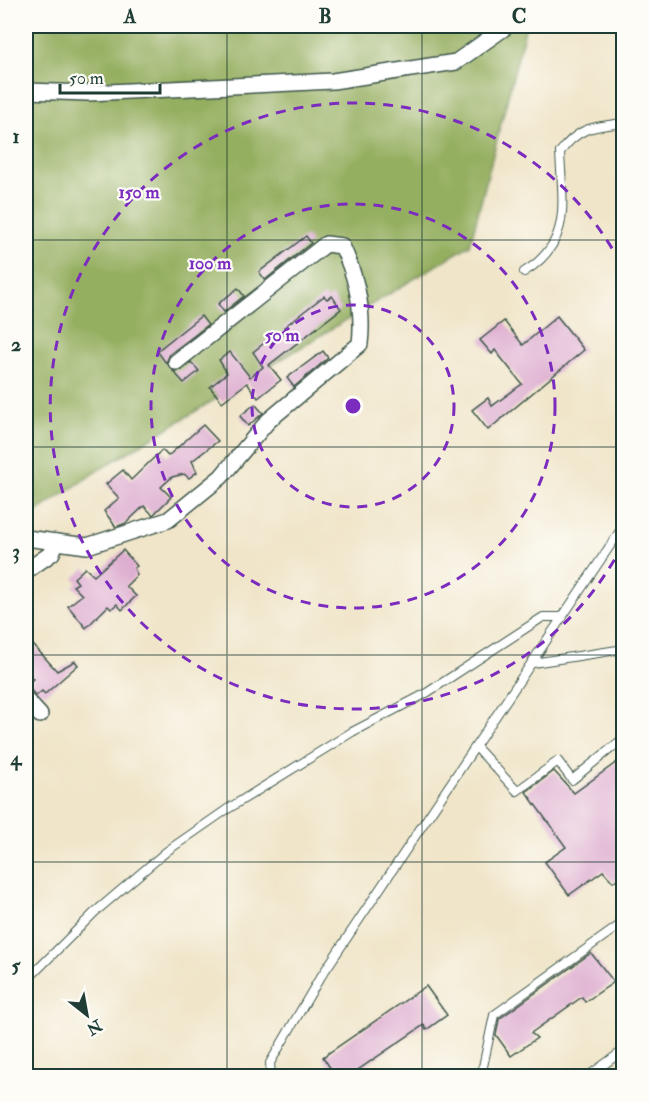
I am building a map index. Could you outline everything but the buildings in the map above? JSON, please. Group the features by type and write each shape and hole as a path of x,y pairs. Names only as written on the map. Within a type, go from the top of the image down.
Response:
{"street":[{"path":"26,92 88,93 333,81 456,62 507,26"},
{"path":"26,538 87,546 168,520 221,477 268,421 360,344 362,326 353,270 342,246 326,244 176,362"},
{"path":"26,571 52,554 56,542"},
{"path":"26,700 40,715"}],"lane":[{"path":"524,272 542,261 554,246 562,220 560,152 573,135 590,127 624,123"},
{"path":"271,1077 270,1063 318,981 624,525"},
{"path":"26,981 122,889 167,851 226,810 352,732 425,694 543,617 563,617"},
{"path":"532,663 624,649"},
{"path":"476,747 518,791 558,761 572,780 624,738"},
{"path":"481,1077 494,1015 624,922"},
{"path":"588,1077 624,1050"}],"green space":[{"path":"26,26 526,26 470,245 102,468 26,519"}]}
